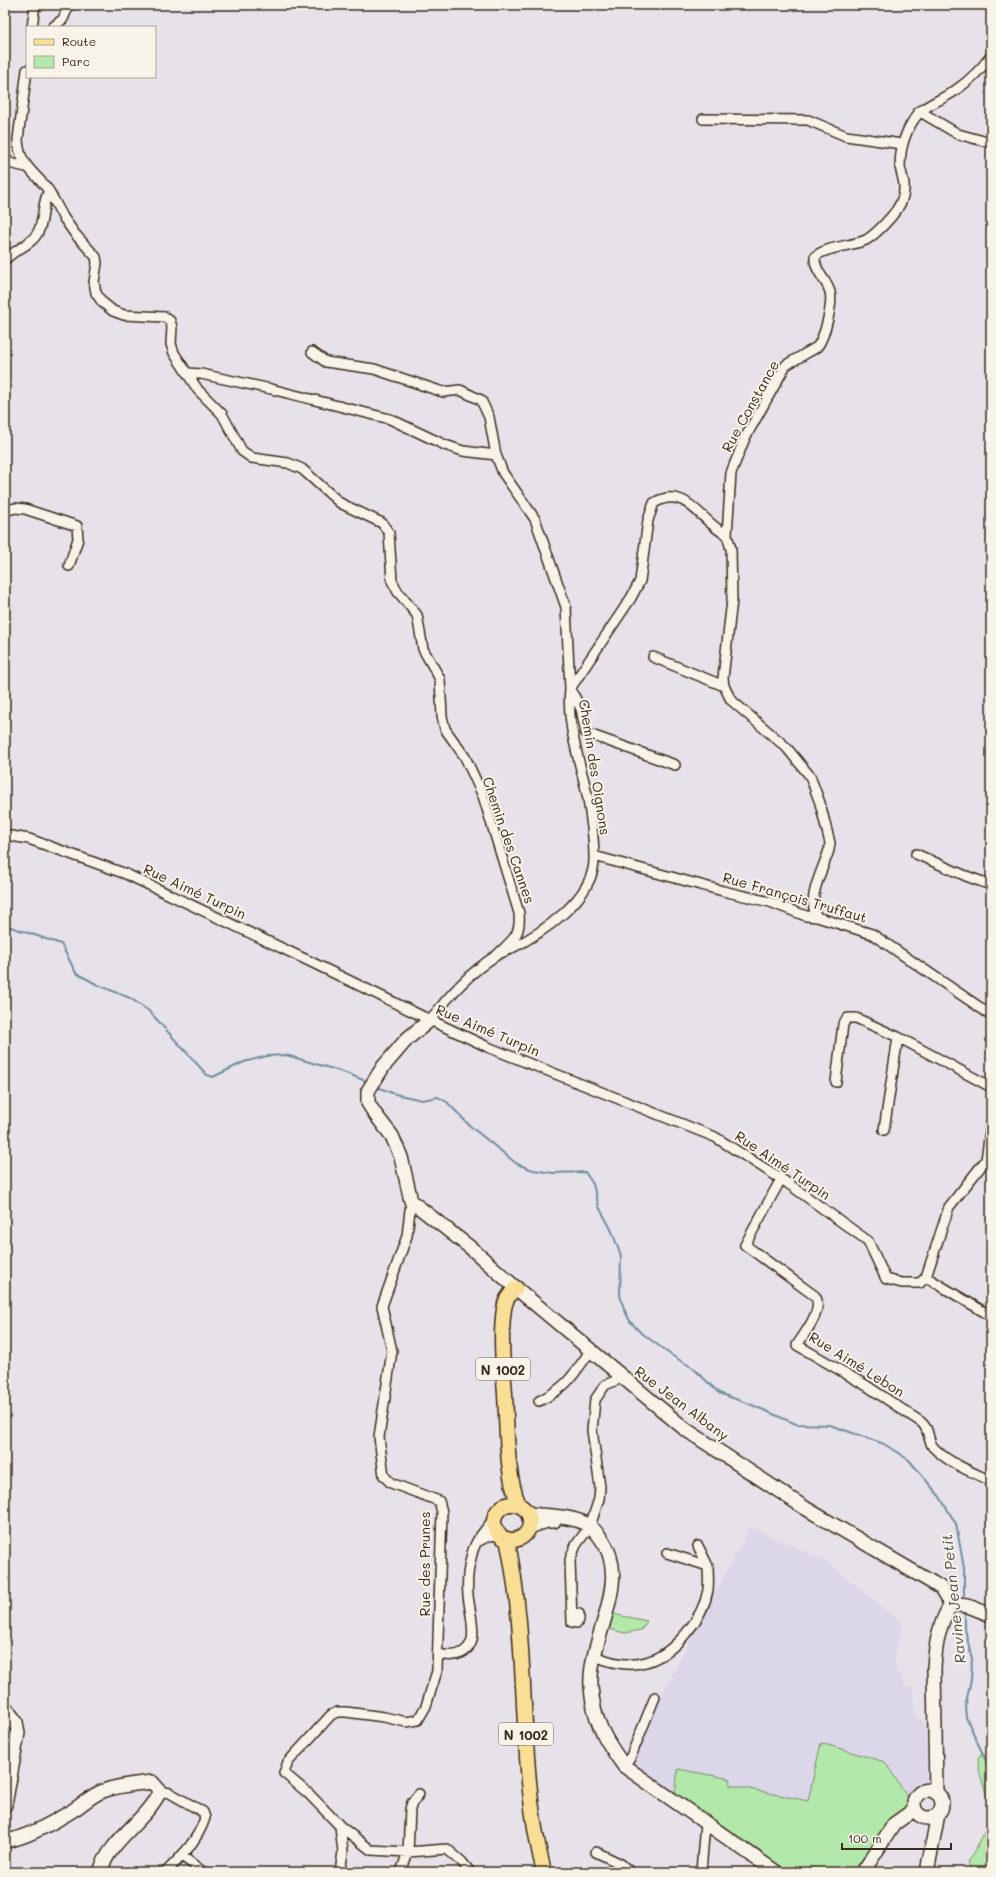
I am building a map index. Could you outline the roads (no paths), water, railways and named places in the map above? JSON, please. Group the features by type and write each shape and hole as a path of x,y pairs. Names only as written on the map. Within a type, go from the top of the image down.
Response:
{"main road":[{"name":"N 1002","path":"516,1288 508,1295 504,1308 503,1356 509,1453 514,1490 524,1521 517,1594"},
{"name":"N 1002","path":"499,1512 509,1453"},
{"path":"514,1504 524,1521 515,1539 504,1537 496,1529 499,1512 514,1504"},
{"name":"N 1002","path":"504,1537 517,1594 529,1776 536,1834 544,1872"}],"street":[{"path":"32,26 35,5"},
{"path":"54,26 63,19 69,5"},
{"path":"919,111 957,90 985,64 991,56"},
{"path":"26,78 18,139 18,150 26,167"},
{"path":"919,111 958,134 991,143"},
{"name":"Rue Constance","path":"724,686 723,678 732,600 731,549 727,535 731,473 745,438 786,365 817,347 827,323 830,292 816,266 815,258 822,252 852,245 867,239 895,212 903,201 905,188 900,169 902,144 912,120 919,111"},
{"path":"703,119 808,120 846,136 902,144"},
{"path":"5,157 9,163 26,167"},
{"name":"Chemin des Cannes","path":"26,167 40,178 49,190 63,217 75,234 96,258 97,263 94,282 96,293 102,302 113,311 124,314 165,317 170,321 172,327 171,344 174,353 198,390 222,414 242,451 247,456 252,458 288,463 302,470 340,503 382,523 389,533 392,581 398,592 417,615 423,649 440,679 442,716 445,729 465,757 483,796 519,913 520,926 516,935 498,954"},
{"path":"5,260 37,234 42,223 43,204 49,190"},
{"name":"Chemin des Oignons","path":"312,352 326,362 374,369 443,392 460,390 481,400 489,417 496,455 502,473 535,519 566,607 570,689 569,702 574,738 588,799 594,868 588,883 575,902 559,918 508,951 498,954 475,972 456,989 430,1020"},
{"path":"187,373 201,374 240,382 390,419 445,445 463,451 496,455"},
{"path":"675,765 586,733 581,710 570,689 631,598 640,581 648,520 654,503 670,497 688,502 717,530 727,535"},
{"path":"5,511 15,508 25,509 77,526 79,530 78,539 69,566"},
{"path":"653,657 724,686 731,700 786,747 802,765 816,789 830,844 813,898 813,910 817,917"},
{"name":"Rue Aimé Turpin","path":"5,835 29,838 126,874 490,1048 716,1137 781,1180 868,1241 886,1280 902,1283 920,1283 926,1277"},
{"path":"916,854 966,876 991,885"},
{"name":"Rue François Truffaut","path":"594,856 723,891 770,902 806,916 817,917 872,934 991,1015"},
{"path":"836,1082 843,1024 848,1018 856,1018 898,1037 991,1087"},
{"name":"Rue des Prunes","path":"430,1020 407,1039 383,1067 372,1086 368,1103 392,1136 401,1157 411,1201 407,1236 382,1306 392,1351 380,1437 384,1476 391,1483 439,1501 442,1512 439,1654 437,1671 428,1699 418,1720 406,1722 384,1717 337,1712 331,1715 288,1762 284,1773 309,1794 340,1826 371,1850 408,1852 447,1849 462,1862 470,1872"},
{"path":"884,1130 898,1037"},
{"path":"991,1124 986,1160 949,1207 926,1277 991,1316"},
{"name":"Rue Aimé Lebon","path":"781,1180 745,1245 818,1299 818,1310 797,1346 861,1383 921,1422 927,1428 930,1441 938,1452 948,1459 991,1480"},
{"name":"Rue Jean Albany","path":"411,1201 472,1249 622,1378 685,1429 798,1504 941,1588 958,1605"},
{"path":"539,1402 556,1393 566,1385 591,1350"},
{"path":"572,1612 570,1560 576,1545 588,1529 599,1499 600,1488 592,1430 595,1400 605,1385 622,1378"},
{"path":"439,1654 450,1656 458,1654 465,1650 471,1643 472,1630 468,1592 470,1559 475,1543 499,1512"},
{"path":"524,1521 561,1521 588,1529 609,1565 611,1584 609,1604 595,1656 591,1685 596,1717 605,1739 624,1766 776,1872"},
{"path":"475,1543 489,1536 504,1537"},
{"path":"595,1656 609,1662 630,1664 652,1660 668,1651 684,1635 698,1615 707,1592 708,1566 698,1546"},
{"path":"667,1553 708,1566"},
{"path":"930,1792 935,1764 935,1657 944,1619 958,1605 991,1615"},
{"path":"624,1766 631,1756 655,1697"},
{"path":"5,1707 16,1722 18,1733 5,1805"},
{"path":"5,1841 14,1840 55,1821 103,1791 122,1786 152,1782 160,1791 170,1793 203,1812 205,1818 202,1826 182,1856 166,1872"},
{"path":"100,1872 102,1865 114,1846 154,1803 160,1791"},
{"path":"927,1872 931,1849 925,1814 915,1799 930,1792"},
{"path":"863,1872 894,1824 902,1818 925,1814 942,1804 930,1792"},
{"path":"401,1872 408,1852 410,1809 412,1802 419,1794"},
{"path":"701,1872 706,1823"},
{"path":"340,1826 343,1852 340,1872"},
{"path":"596,1852 621,1864 630,1872"},
{"path":"182,1856 203,1872"}],"waterway":[{"name":"Ravine Jean Petit","path":"5,925 61,944 76,973 98,985 130,998 149,1011 207,1075 213,1077 244,1062 267,1056 286,1055 346,1073 368,1082"},
{"name":"Ravine Jean Petit","path":"377,1087 395,1094 422,1100 438,1097 447,1102 470,1126 517,1164 533,1170 553,1173 585,1172 593,1184 599,1207 611,1229 621,1256 620,1295 624,1309 630,1321 639,1331 671,1355 693,1368 719,1393 796,1424 830,1425 884,1444 909,1460 940,1497 956,1524 964,1568 964,1600"},
{"name":"Ravine Jean Petit","path":"965,1610 965,1629 972,1659 971,1680 965,1707 966,1717 991,1772"}]}
